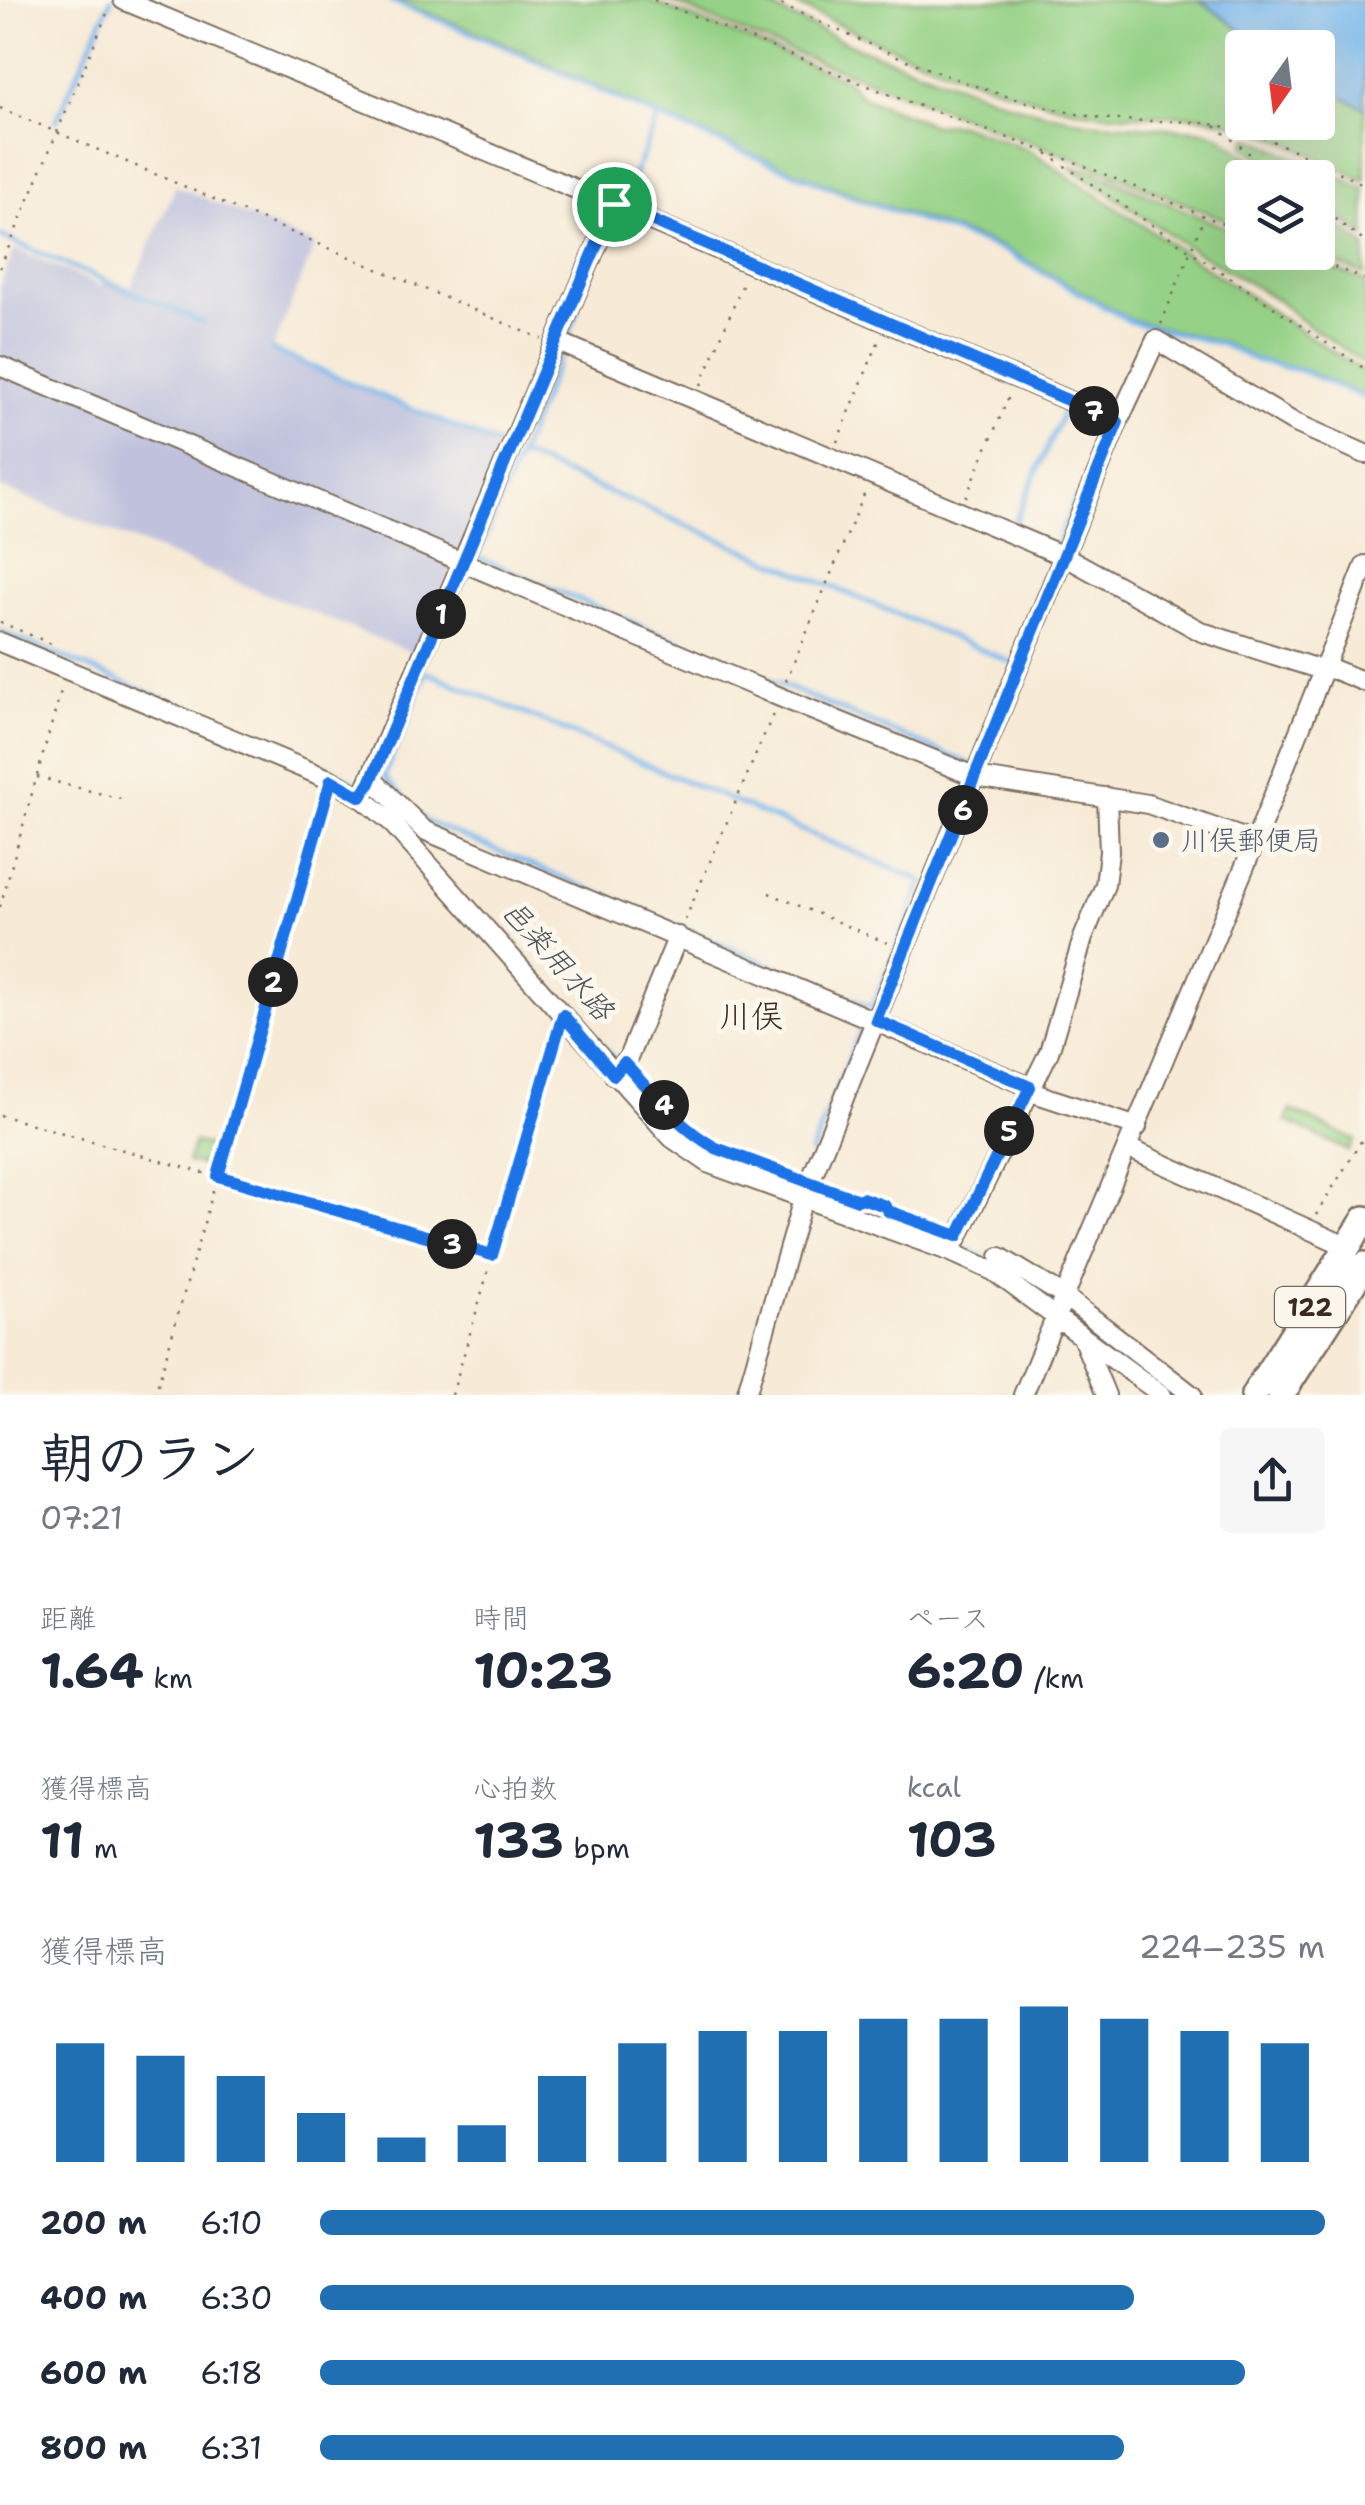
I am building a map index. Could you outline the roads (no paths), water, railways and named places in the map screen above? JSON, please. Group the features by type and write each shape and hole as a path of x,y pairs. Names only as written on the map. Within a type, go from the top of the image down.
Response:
{"highway":[{"name":"122","path":"1282,1395 1356,1256 1365,1218"},
{"name":"122","path":"1254,1395 1356,1256"}],"street":[{"path":"122,0 614,204 1118,422"},
{"path":"361,797 372,779 614,204"},
{"path":"746,1395 802,1199 1118,422 1156,340 1293,422 1365,454"},
{"path":"556,343 1066,557 1202,632 1365,682"},
{"path":"0,366 976,777 1148,804 1255,842"},
{"path":"1023,1395 1255,842 1365,565"},
{"path":"0,642 331,780 361,797 390,820 672,1138 710,1164 993,1271 1162,1395"},
{"path":"372,779 424,830 876,1020 1029,1089 1137,1126"},
{"path":"950,1252 1048,1052 1083,938 1105,886 1109,852 1106,797"},
{"path":"614,1075 628,1058 678,936"},
{"path":"1128,1148 1308,1229 1356,1256"},
{"path":"1000,1257 1064,1296 1192,1395"},
{"path":"1082,1337 1106,1395"}],"water":[{"path":"1200,0 1365,0 1365,108 1335,93 1335,30 1240,30"}],"waterway":[{"path":"56,121 111,0"},
{"path":"388,0 856,198 1005,251 1131,322 1221,344 1257,361 1302,371 1365,398"},
{"path":"622,204 658,117"},
{"path":"0,236 204,323"},
{"path":"573,339 568,337 578,311"},
{"path":"272,350 498,445"},
{"path":"561,353 477,557 972,765"},
{"path":"1013,526 1067,403"},
{"path":"518,454 1015,664"},
{"path":"1052,544 1056,546 1076,497"},
{"name":"邑楽用水路","path":"0,631 329,768 374,794 392,812"},
{"path":"426,672 923,881 872,1007 425,821 384,776 426,672"},
{"name":"邑楽用水路","path":"497,928 671,1122 717,1152 803,1186"},
{"path":"811,1153 864,1022"},
{"name":"邑楽用水路","path":"813,1190 923,1230 997,1264"},
{"name":"邑楽用水路","path":"1028,1283 1055,1304"},
{"name":"邑楽用水路","path":"1064,1310 1178,1395"}],"place":[{"name":"川俣郵便局","path":"1161,840"}],"district":[{"name":"川俣","path":"751,1015"}]}
